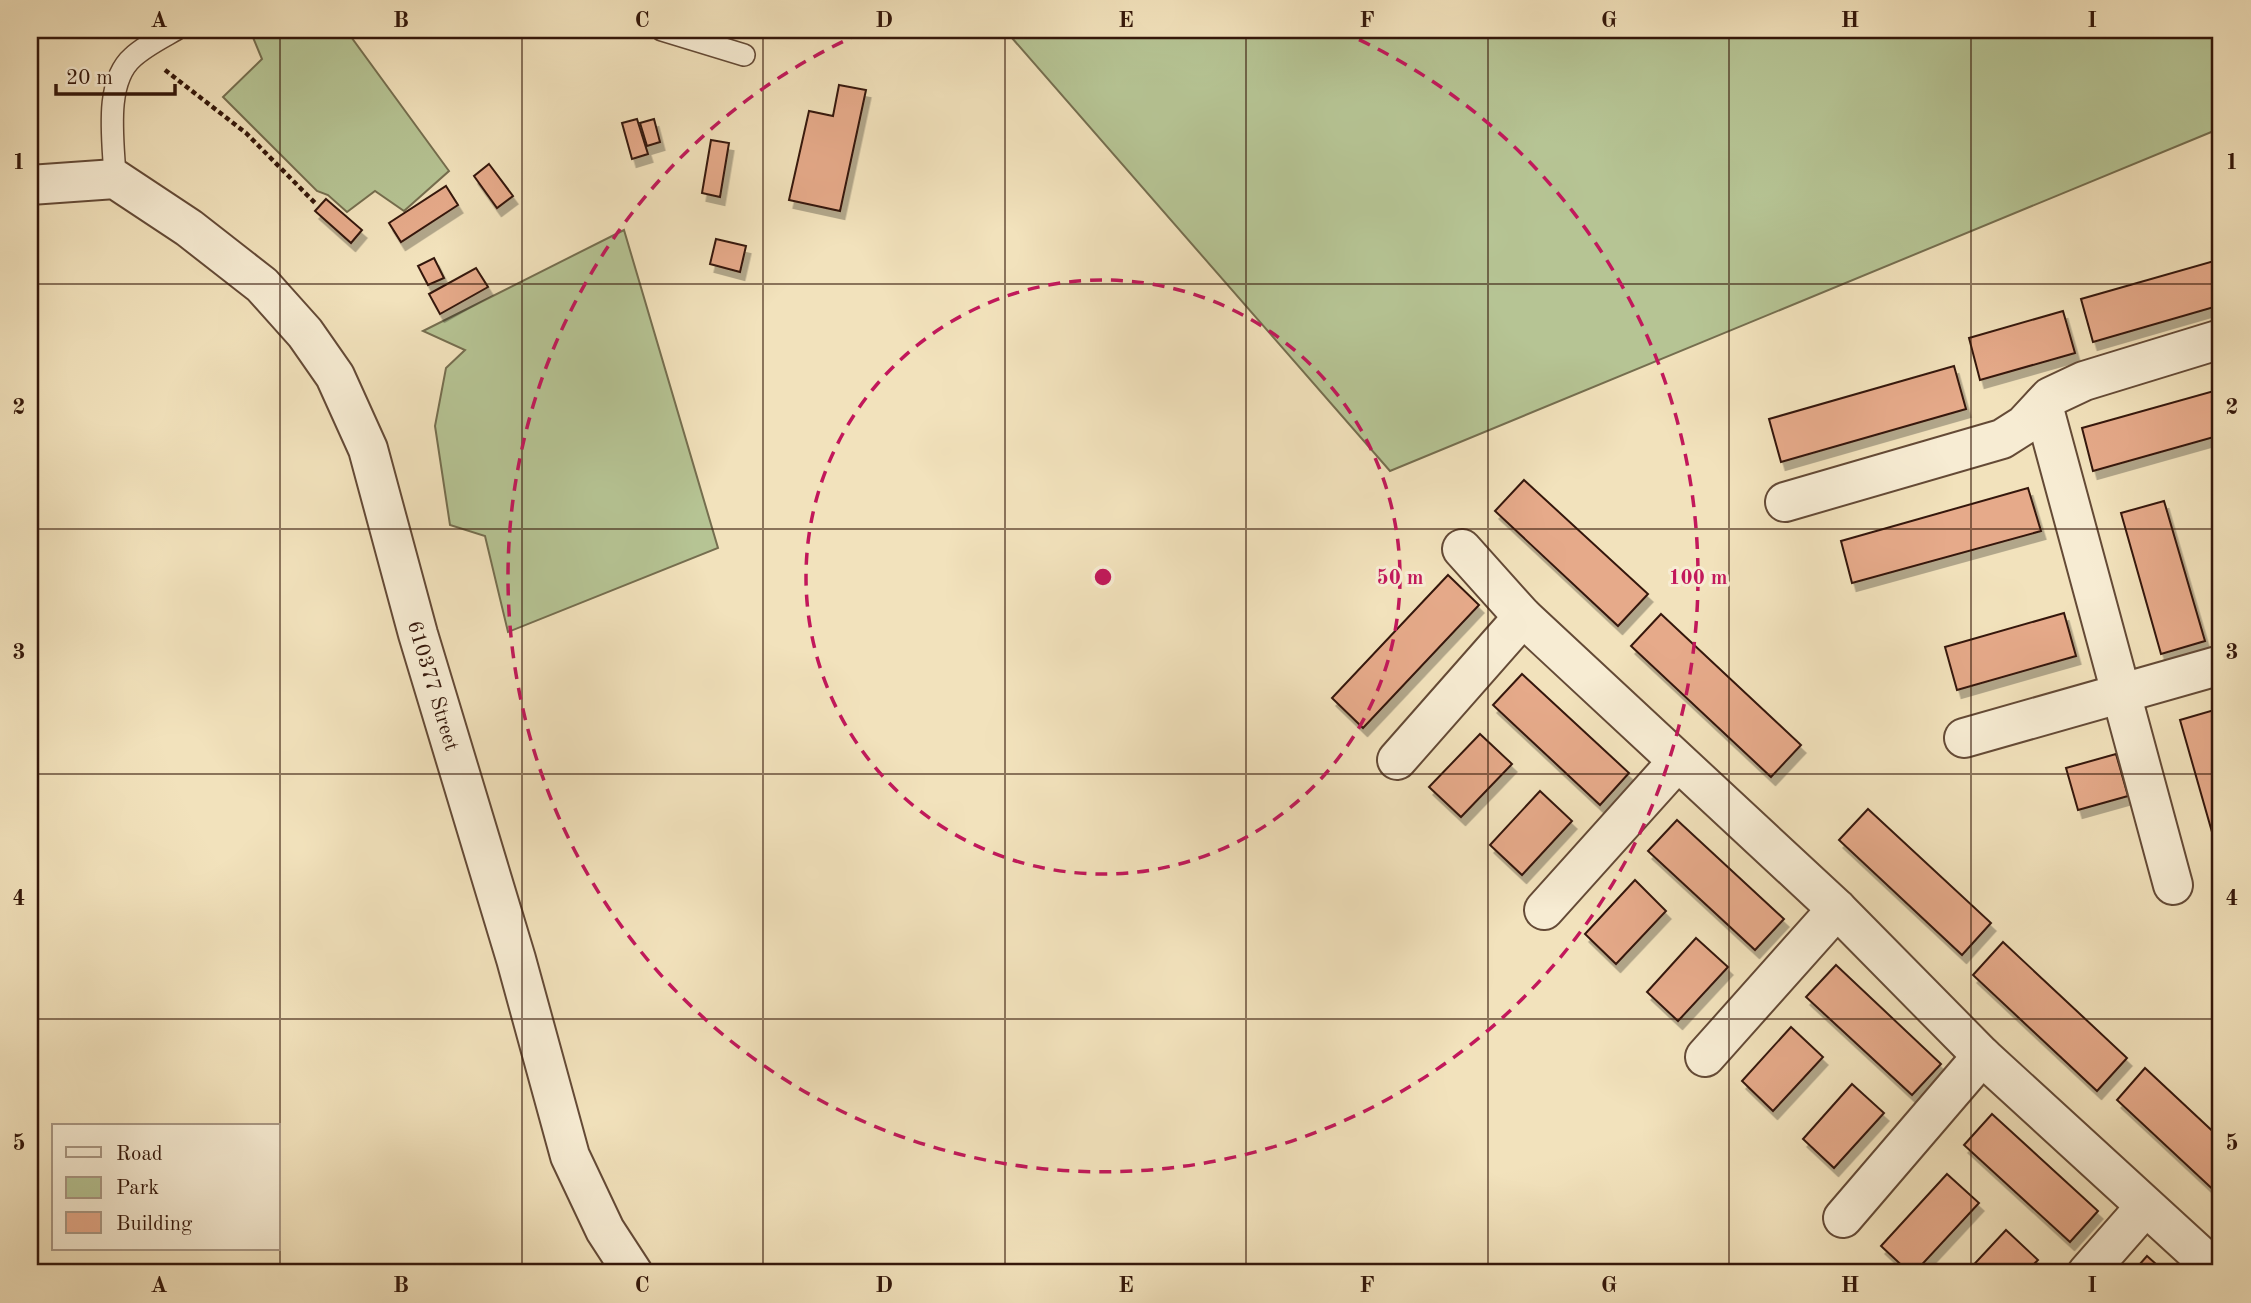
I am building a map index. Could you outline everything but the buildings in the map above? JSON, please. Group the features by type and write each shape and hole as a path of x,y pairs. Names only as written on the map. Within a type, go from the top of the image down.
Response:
{"street":[{"path":"30,185 115,179"},
{"name":"610377 Street","path":"115,179 189,228 262,285 305,333 335,376 368,449 418,634 516,958 569,1156 605,1230 633,1273"},
{"path":"1785,502 2002,439 2024,425 2050,397 2084,381 2221,339"},
{"path":"2043,405 2174,885"},
{"path":"1462,549 1523,617 1837,909 1982,1056 2219,1273"},
{"path":"1397,760 1523,617"},
{"path":"1964,738 2221,665"},
{"path":"1545,910 1677,762"},
{"path":"1705,1057 1837,909"},
{"path":"1843,1217 1982,1056"},
{"path":"2087,1273 2145,1207"}],"lane":[{"path":"115,179 115,95 123,69 132,57 175,30"},
{"path":"662,30 744,55"}],"path":[{"path":"132,57 163,69 246,133 316,204"}],"green space":[{"path":"258,30 346,30 449,171 404,211 375,191 347,212 328,195 317,191 223,97 262,59 252,35"},
{"path":"1005,30 2221,30 2221,128 1390,471"},
{"path":"624,230 718,548 508,632 485,536 450,525 435,426 446,368 465,350 423,331"}]}
